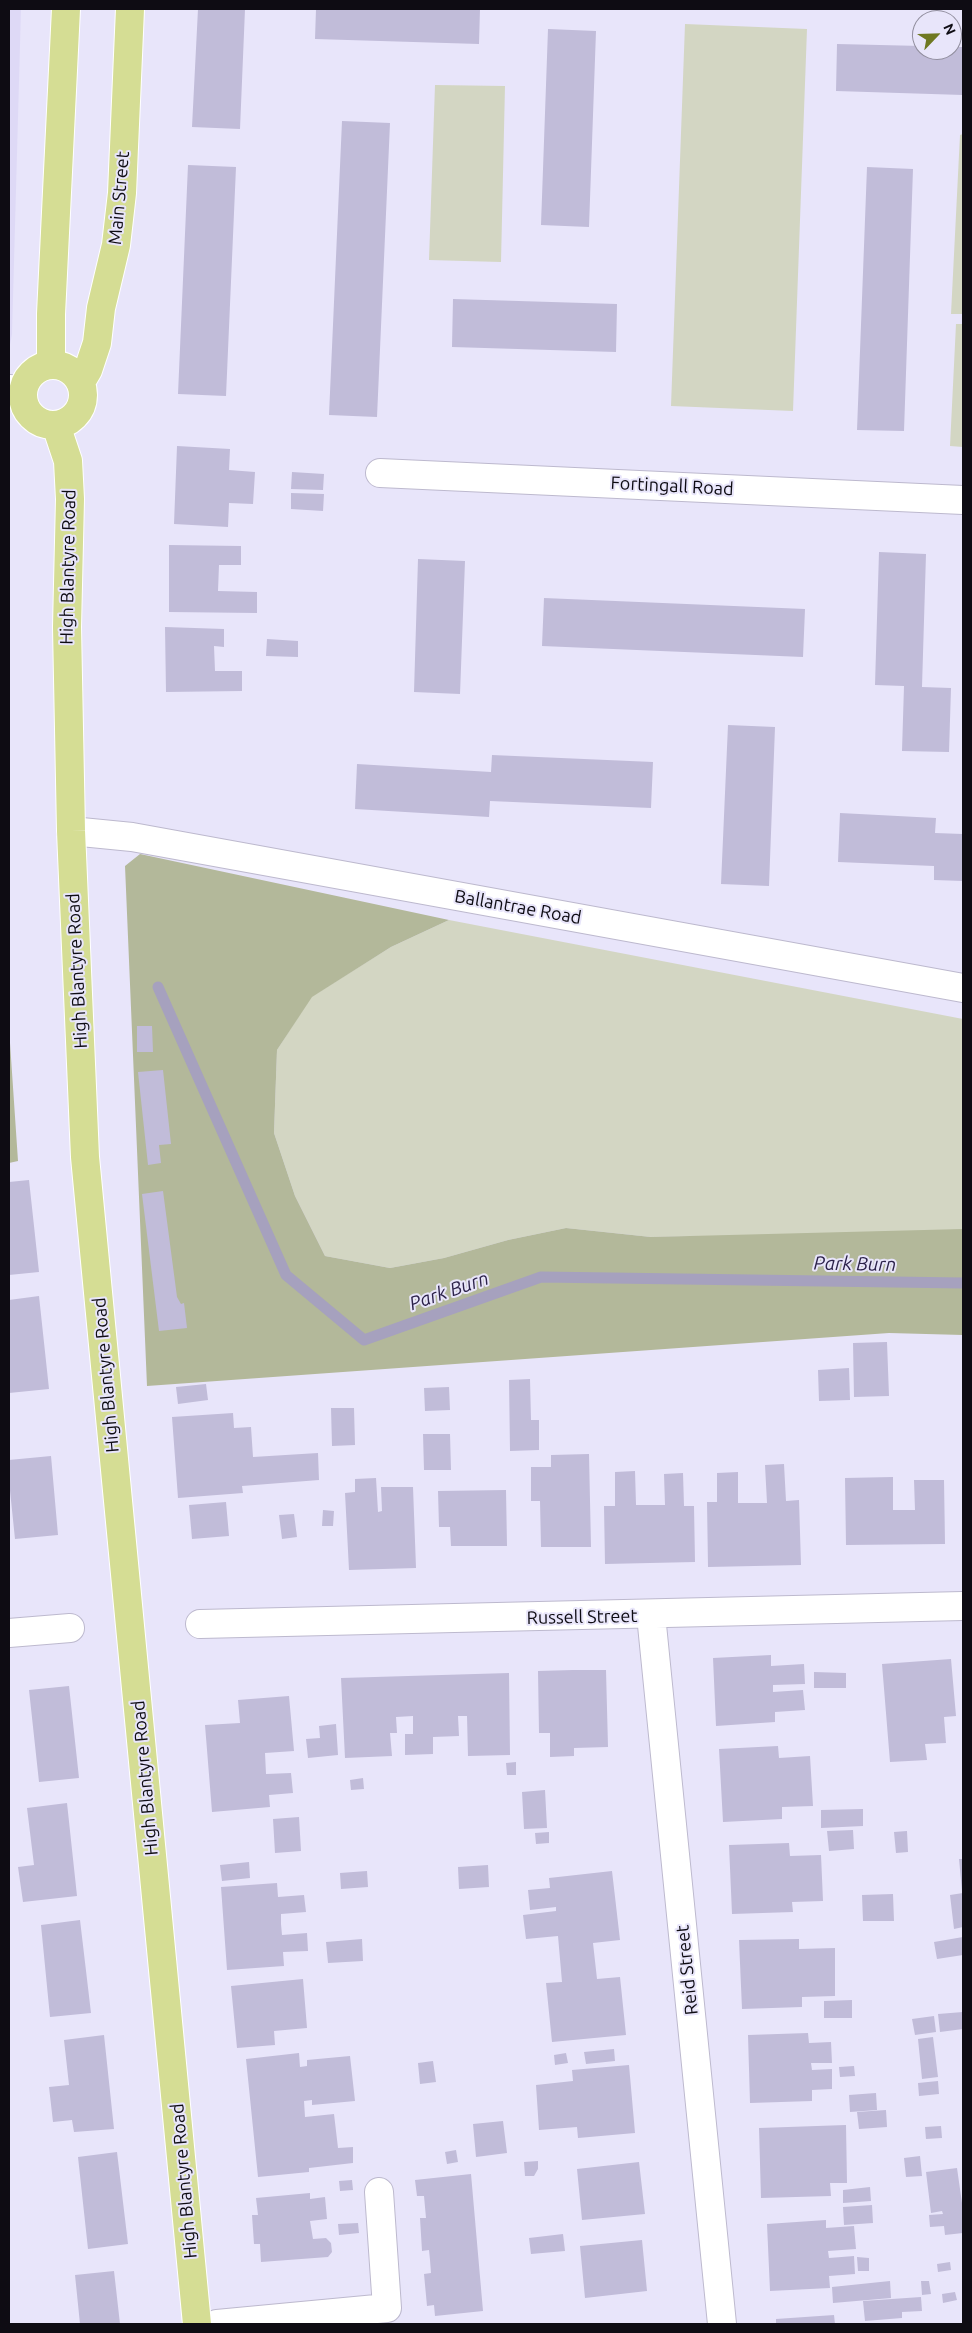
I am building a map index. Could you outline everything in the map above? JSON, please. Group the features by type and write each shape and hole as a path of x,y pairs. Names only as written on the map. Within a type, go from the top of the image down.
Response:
{"main road":[{"path":"51,364 51,314 66,9"},
{"name":"Main Street","path":"80,382 88,370 97,343 101,308 116,245 122,192 130,9"},
{"path":"51,364 69,368 80,382 84,401 80,410 65,423 56,425 38,421 31,416 16,389 33,372 51,364"},
{"name":"High Blantyre Road","path":"56,425 68,461 70,499 66,627 71,831 85,1158 197,2324"}],"street":[{"name":"Fortingall Road","path":"380,473 963,500"},
{"name":"Ballantrae Road","path":"71,831 132,837 963,988"},
{"name":"Russell Street","path":"200,1624 652,1615 963,1606"},
{"name":"Reid Street","path":"652,1615 722,2324"},
{"path":"9,1634 70,1628"},
{"path":"217,2324 387,2308 379,2192"}],"shaded area":[{"path":"9,9 21,9 12,334 9,350"}],"green space":[{"path":"685,24 807,29 793,411 671,406"},
{"path":"435,85 505,86 501,262 429,260"},
{"path":"963,134 963,314 951,314 960,135"},
{"path":"956,324 963,324 963,447 950,446"},
{"path":"140,854 449,920 391,947 312,997 277,1050 274,1133 295,1196 325,1256 390,1268 444,1258 508,1240 566,1228 651,1237 963,1229 963,1335 889,1333 147,1386 125,866"},
{"path":"449,920 963,1019 963,1233 651,1237 566,1228 508,1240 444,1258 390,1268 325,1256 295,1196 274,1133 277,1050 311,997 391,947"},
{"path":"9,1028 18,1161 9,1163"}],"building":[{"path":"198,9 245,9 240,129 192,127"},
{"path":"316,9 480,9 479,44 315,39"},
{"path":"548,29 596,31 589,227 541,225"},
{"path":"837,44 912,46 912,60 962,60 963,47 963,95 836,91"},
{"path":"342,121 390,123 377,417 329,415"},
{"path":"188,165 236,167 226,396 178,394"},
{"path":"867,167 913,169 904,431 857,430"},
{"path":"453,299 617,304 616,352 452,347"},
{"path":"177,446 230,449 229,470 255,472 253,504 229,503 228,527 174,524"},
{"path":"292,472 324,474 323,490 291,489"},
{"path":"291,493 324,494 323,511 291,509"},
{"path":"169,545 241,546 241,565 219,565 218,591 257,592 257,613 169,612"},
{"path":"879,552 926,554 922,687 951,688 949,752 902,751 904,686 875,685"},
{"path":"418,559 465,561 460,694 414,692"},
{"path":"544,598 805,609 803,657 542,646"},
{"path":"165,627 224,629 224,647 214,646 215,671 242,671 242,691 166,692"},
{"path":"267,639 298,641 298,657 266,656"},
{"path":"728,725 775,727 769,886 721,884"},
{"path":"492,755 653,762 651,808 490,801 489,817 355,809 357,764 491,772"},
{"path":"840,813 936,818 935,833 963,834 963,881 934,880 934,866 838,862"},
{"path":"137,1026 152,1026 153,1052 137,1052"},
{"path":"163,1070 171,1144 159,1145 161,1163 148,1165 138,1072"},
{"path":"29,1180 39,1272 9,1275 9,1182"},
{"path":"163,1191 177,1297 181,1304 184,1303 187,1328 159,1331 142,1194"},
{"path":"39,1296 49,1389 9,1393 9,1300"},
{"path":"887,1342 889,1396 854,1397 853,1343"},
{"path":"849,1368 850,1400 819,1401 818,1370"},
{"path":"530,1379 531,1420 539,1420 539,1450 510,1451 509,1380"},
{"path":"206,1384 208,1400 178,1404 176,1387"},
{"path":"449,1387 450,1410 425,1411 424,1388"},
{"path":"331,1408 354,1408 355,1445 332,1446"},
{"path":"233,1413 234,1428 251,1427 253,1457 318,1453 319,1480 242,1486 243,1493 178,1498 172,1417"},
{"path":"423,1434 450,1434 451,1470 424,1470"},
{"path":"589,1454 591,1547 541,1547 540,1501 531,1501 531,1467 551,1467 551,1455"},
{"path":"51,1456 58,1535 15,1539 9,1481 9,1460"},
{"path":"784,1464 786,1501 799,1500 801,1565 708,1567 707,1502 717,1502 717,1473 738,1472 738,1503 767,1503 765,1465"},
{"path":"635,1471 636,1505 665,1505 664,1474 683,1473 684,1506 694,1506 695,1562 605,1564 604,1506 615,1506 615,1472"},
{"path":"893,1477 893,1510 915,1510 914,1480 944,1480 945,1544 846,1545 845,1478"},
{"path":"376,1478 378,1512 382,1511 381,1487 413,1487 416,1568 349,1570 345,1493 355,1492 355,1479"},
{"path":"506,1490 507,1546 451,1546 450,1527 439,1527 438,1491"},
{"path":"226,1502 229,1536 192,1539 189,1505"},
{"path":"323,1510 334,1511 333,1526 322,1526"},
{"path":"294,1514 297,1537 282,1539 279,1515"},
{"path":"771,1655 771,1666 804,1664 805,1684 773,1685 773,1692 803,1690 805,1710 775,1712 775,1722 716,1726 713,1658"},
{"path":"951,1659 956,1716 944,1717 946,1743 925,1744 927,1760 890,1762 882,1664"},
{"path":"606,1670 608,1747 574,1748 574,1756 550,1757 550,1733 539,1733 538,1671"},
{"path":"814,1672 846,1673 846,1688 814,1688"},
{"path":"509,1673 510,1755 468,1756 467,1716 458,1716 459,1736 433,1737 433,1754 405,1755 405,1734 413,1734 413,1716 396,1717 397,1733 390,1733 392,1756 345,1758 341,1678"},
{"path":"69,1686 79,1778 39,1782 29,1690"},
{"path":"289,1696 294,1751 265,1753 266,1774 291,1773 293,1793 269,1795 270,1807 212,1812 205,1725 240,1723 238,1700"},
{"path":"336,1724 338,1755 308,1758 306,1739 320,1738 319,1726"},
{"path":"778,1746 779,1758 810,1756 813,1806 782,1807 782,1819 723,1822 719,1749"},
{"path":"516,1762 516,1775 507,1775 506,1763"},
{"path":"363,1778 364,1789 351,1790 350,1780"},
{"path":"545,1790 547,1828 524,1829 522,1792"},
{"path":"67,1803 77,1896 23,1902 18,1867 34,1865 27,1808"},
{"path":"863,1809 863,1826 821,1828 821,1810"},
{"path":"299,1817 301,1851 275,1853 273,1819"},
{"path":"853,1830 854,1849 829,1851 827,1831"},
{"path":"907,1831 908,1852 896,1853 894,1832"},
{"path":"549,1832 549,1843 536,1844 535,1833"},
{"path":"789,1843 790,1856 821,1855 823,1901 792,1902 793,1912 732,1914 729,1845"},
{"path":"959,1859 963,1859 963,1891 962,1891"},
{"path":"249,1862 250,1878 222,1881 220,1865"},
{"path":"488,1865 489,1887 459,1889 458,1867"},
{"path":"367,1871 368,1887 341,1889 340,1873"},
{"path":"612,1871 620,1940 593,1943 597,1979 620,1977 626,2035 552,2042 546,1983 562,1982 558,1936 526,1939 523,1915 556,1911 556,1907 530,1910 528,1890 550,1888 549,1878"},
{"path":"277,1883 278,1897 304,1895 306,1912 281,1914 281,1924 282,1935 307,1933 308,1951 283,1952 284,1966 227,1970 221,1887"},
{"path":"963,1893 963,1927 954,1929 950,1895"},
{"path":"893,1894 894,1921 863,1921 862,1895"},
{"path":"80,1920 91,2013 50,2017 41,1925"},
{"path":"963,1937 963,1955 937,1959 934,1942"},
{"path":"362,1939 363,1961 328,1963 326,1942"},
{"path":"799,1939 799,1949 835,1948 835,1996 802,1997 802,2007 742,2009 739,1940"},
{"path":"303,1979 307,2028 274,2031 275,2045 237,2048 231,1986"},
{"path":"852,2000 852,2018 824,2018 824,2001"},
{"path":"963,2012 963,2029 940,2032 938,2014"},
{"path":"934,2016 936,2032 915,2035 912,2019"},
{"path":"808,2033 809,2043 831,2042 832,2063 811,2063 812,2070 832,2069 832,2089 812,2090 812,2101 750,2103 748,2035"},
{"path":"104,2035 114,2129 74,2132 72,2120 53,2122 49,2087 69,2085 64,2040"},
{"path":"933,2037 938,2077 922,2079 918,2039"},
{"path":"614,2049 615,2061 586,2064 584,2052"},
{"path":"299,2053 300,2067 307,2066 307,2060 350,2056 355,2101 312,2105 312,2100 304,2101 305,2117 334,2114 338,2148 353,2147 353,2163 309,2168 309,2172 258,2177 246,2059"},
{"path":"566,2053 568,2063 555,2065 554,2055"},
{"path":"433,2061 436,2082 420,2084 418,2063"},
{"path":"629,2065 635,2133 578,2138 577,2127 539,2130 536,2085 573,2081 572,2070"},
{"path":"854,2066 855,2076 840,2077 839,2067"},
{"path":"938,2081 939,2094 919,2096 918,2083"},
{"path":"876,2093 877,2110 850,2112 849,2095"},
{"path":"886,2110 887,2127 859,2129 857,2112"},
{"path":"503,2121 507,2153 476,2157 473,2124"},
{"path":"846,2125 847,2183 830,2183 831,2196 761,2198 759,2128"},
{"path":"941,2126 942,2138 926,2139 925,2127"},
{"path":"456,2150 458,2162 447,2164 445,2152"},
{"path":"117,2152 128,2244 88,2249 78,2157"},
{"path":"920,2156 922,2176 906,2177 904,2158"},
{"path":"538,2161 538,2169 534,2176 525,2176 524,2162"},
{"path":"639,2162 645,2214 582,2220 577,2169"},
{"path":"957,2168 963,2210 963,2233 945,2235 944,2226 930,2227 929,2215 943,2214 942,2211 931,2213 926,2172"},
{"path":"471,2174 483,2311 435,2316 434,2305 427,2306 424,2274 431,2273 429,2250 422,2251 420,2218 426,2218 424,2196 417,2196 415,2180"},
{"path":"352,2180 353,2190 340,2191 339,2181"},
{"path":"870,2187 871,2201 843,2203 843,2190"},
{"path":"310,2193 310,2199 325,2197 327,2219 310,2221 313,2239 326,2238 331,2243 332,2252 328,2257 261,2262 260,2244 254,2244 252,2215 258,2215 256,2198"},
{"path":"872,2205 873,2223 844,2225 843,2207"},
{"path":"826,2220 826,2228 854,2226 856,2249 828,2251 829,2258 854,2256 855,2274 829,2276 830,2288 770,2291 767,2224"},
{"path":"358,2223 359,2233 339,2235 338,2224"},
{"path":"563,2234 565,2251 531,2254 529,2238"},
{"path":"642,2240 647,2291 585,2298 580,2246"},
{"path":"857,2257 869,2258 869,2271 858,2271"},
{"path":"950,2262 951,2270 938,2272 937,2264"},
{"path":"114,2271 120,2324 80,2324 75,2275"},
{"path":"890,2281 891,2298 833,2303 832,2287"},
{"path":"921,2281 929,2281 931,2294 922,2295"},
{"path":"955,2292 957,2300 943,2303 942,2294"},
{"path":"921,2297 922,2311 902,2312 902,2318 865,2321 863,2301"},
{"path":"834,2315 835,2324 776,2324 776,2319"}],"waterway":[{"name":"Park Burn","path":"158,987 286,1275 364,1340 541,1277 963,1283"}]}
